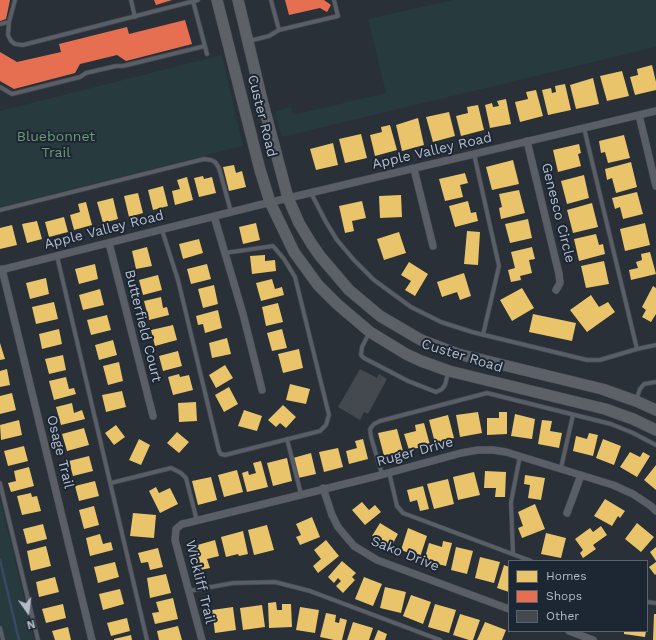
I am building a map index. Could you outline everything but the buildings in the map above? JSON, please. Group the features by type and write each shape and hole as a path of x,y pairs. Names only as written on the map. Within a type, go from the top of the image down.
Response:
{"main road":[{"name":"Custer Road","path":"217,0 260,170 270,202 294,252 310,274 337,304 370,332 406,354 449,371 605,409 633,419 656,430"},
{"name":"Custer Road","path":"238,0 288,198 304,231 320,256 349,290 380,316 421,340 458,354 602,389 636,400 656,410"},
{"path":"229,47 248,41"},
{"path":"370,332 380,316"}],"street":[{"name":"Apple Valley Road","path":"1,270 270,202 656,111"},
{"path":"639,115 656,186"},
{"name":"Genesco Circle","path":"527,141 559,274 560,283 556,290"},
{"path":"414,168 433,246"},
{"path":"214,216 243,314 262,390"},
{"name":"Butterfield Court","path":"109,243 153,416"},
{"name":"Osage Trail","path":"1,270 92,640"},
{"name":"Ruger Drive","path":"176,529 182,524 197,520 478,450 493,450 520,456 614,485 633,494 652,506 656,511"},
{"path":"567,514 581,475"},
{"name":"Sako Drive","path":"323,488 335,521 354,546 377,560 508,608"},
{"name":"Wickliff Trail","path":"176,529 175,540 202,640"},
{"path":"572,632 594,640"}],"lane":[{"path":"15,0 9,22 8,35 11,41 15,44 23,45 198,0"},
{"path":"131,0 135,17"},
{"path":"272,0 279,30"},
{"path":"248,41 269,36 279,30 338,16 334,0"},
{"path":"193,1 206,54"},
{"path":"0,24 9,22"},
{"path":"0,87 12,94 80,77 86,73 116,66 123,66 205,46"},
{"path":"584,128 637,349"},
{"path":"474,154 499,266 483,335"},
{"path":"0,210 204,159 215,162 219,168 231,212"},
{"path":"311,193 337,240 374,280 411,307 441,322 483,335 594,361 656,345"},
{"path":"162,229 178,280 219,451 225,455 320,431 326,425 329,415 295,277 284,259 273,246 225,253"},
{"path":"58,256 147,640"},
{"path":"370,332 362,347 361,355 408,381 436,392 442,389 445,385 449,371"},
{"path":"636,400 640,389 644,384 656,382"},
{"path":"382,474 371,437 370,429 374,424 380,420 487,393 610,424 633,433 656,446"},
{"path":"561,468 573,415"},
{"path":"287,439 301,494"},
{"path":"513,554 511,502 520,456"},
{"path":"111,483 171,468 181,472 186,478 197,520"},
{"path":"389,472 397,506 402,513 528,560"},
{"path":"0,483 38,640"},
{"path":"189,591 233,583 275,582 310,591 440,640"},
{"path":"0,628 3,640"}],"green space":[{"path":"453,0 656,0 656,47 282,137 275,115 277,111 291,107 293,115 386,93 368,19"},
{"name":"Bluebonnet Trail","path":"222,55 243,146 0,207 0,111"},
{"path":"0,498 34,640 4,640 0,623"}],"waterway":[{"path":"0,560 19,640"}]}
